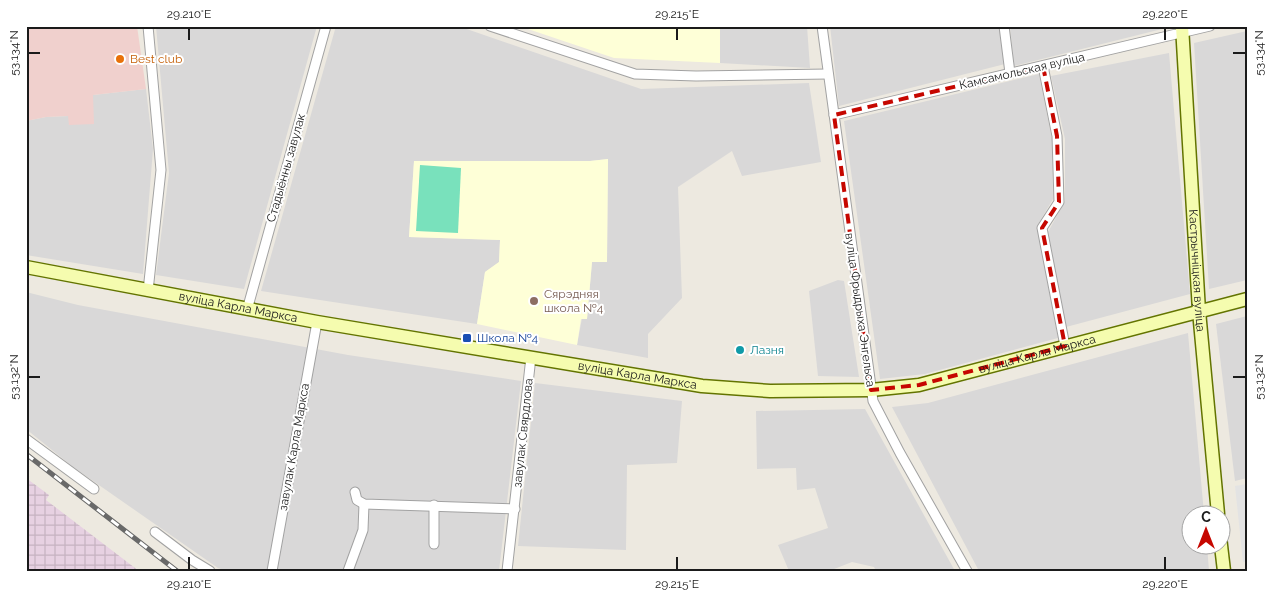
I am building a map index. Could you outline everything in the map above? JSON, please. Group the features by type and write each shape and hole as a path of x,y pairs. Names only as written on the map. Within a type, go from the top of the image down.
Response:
{"main road":[{"name":"Кастрычніцкая вуліца","path":"1182,30 1199,312 1217,504"},
{"name":"вуліца Карла Маркса","path":"26,268 247,310 702,386 770,391 871,390 919,384 1247,299"},
{"path":"1222,554 1224,571"}],"street":[{"path":"148,26 161,170 148,291"},
{"name":"Стадыённы завулак","path":"247,310 326,26"},
{"path":"490,26 634,74 696,76 828,74"},
{"name":"вуліца Фрыдрыха Энгельса","path":"822,26 873,401 900,453 967,571"},
{"path":"1004,26 1010,73"},
{"name":"Камсамольская вуліца","path":"834,115 1043,66 1182,30 1210,26"},
{"path":"1043,66 1058,136 1060,202 1042,228 1065,346"},
{"name":"завулак Карла Маркса","path":"272,571 316,322"},
{"name":"завулак Свярдлова","path":"507,571 531,357"},
{"path":"26,439 94,489"},
{"path":"354,492 357,500 364,504 514,509"},
{"path":"348,571 363,530 364,504"},
{"path":"434,506 434,544"},
{"path":"155,532 210,571"}],"highlighted area":[{"path":"1043,66 1057,136 1059,202 1042,228 1065,346 919,385 871,390 834,115"}],"shaded area":[{"path":"26,26 137,26 146,89 93,95 94,124 69,125 68,116 46,117 26,121"},
{"path":"156,26 317,26 244,289 156,275 169,173"},
{"path":"336,26 458,26 641,89 809,83 821,162 742,176 732,151 678,187 682,298 648,334 648,358 577,345 582,318 587,319 592,262 607,261 608,159 590,161 414,161 409,237 500,240 499,262 485,272 477,324 261,291"},
{"path":"519,26 720,26 720,63 614,58"},
{"path":"720,26 807,26 810,68 720,63"},
{"path":"830,26 1000,26 1005,64 839,106"},
{"path":"1010,26 1170,26 1170,27 1014,66"},
{"path":"1247,31 1247,280 1209,289 1194,43"},
{"path":"1169,53 1190,294 1066,327 1048,232 1065,201 1065,139 1051,76"},
{"path":"1039,74 1052,139 1053,199 1037,226 1058,338 925,374 880,379 844,121"},
{"path":"146,89 153,149 143,274 26,255 26,121 46,117 69,116 69,124 93,124 93,95"},
{"path":"608,159 607,262 592,262 587,319 581,319 577,345 477,324 485,272 499,262 500,240 409,237 414,161 590,161"},
{"path":"838,280 844,281 859,377 818,376 809,291"},
{"path":"26,292 78,305 348,355 521,381 499,571 227,571 218,568 73,467 26,429"},
{"path":"1247,316 1247,478 1235,481 1216,324"},
{"path":"1188,333 1203,504 1180,504 1180,554 1208,554 1209,571 979,571 892,407 928,403"},
{"path":"535,383 682,401 677,463 627,465 626,550 518,546"},
{"path":"865,409 955,571 876,571 874,567 852,562 829,571 789,571 778,545 828,528 815,488 797,490 796,468 757,469 756,411"},
{"path":"26,478 49,495 46,500 139,571 26,571"},
{"path":"1247,484 1247,561 1243,562 1235,486"}],"green space":[{"path":"420,165 461,168 458,233 416,231"}],"railway":[{"path":"26,454 177,571"}],"place":[{"name":"Best club","path":"120,59"},
{"name":"Сярэдняя школа №4","path":"534,301"},
{"name":"Школа №4","path":"467,338"},
{"name":"Лазня","path":"740,350"}]}
